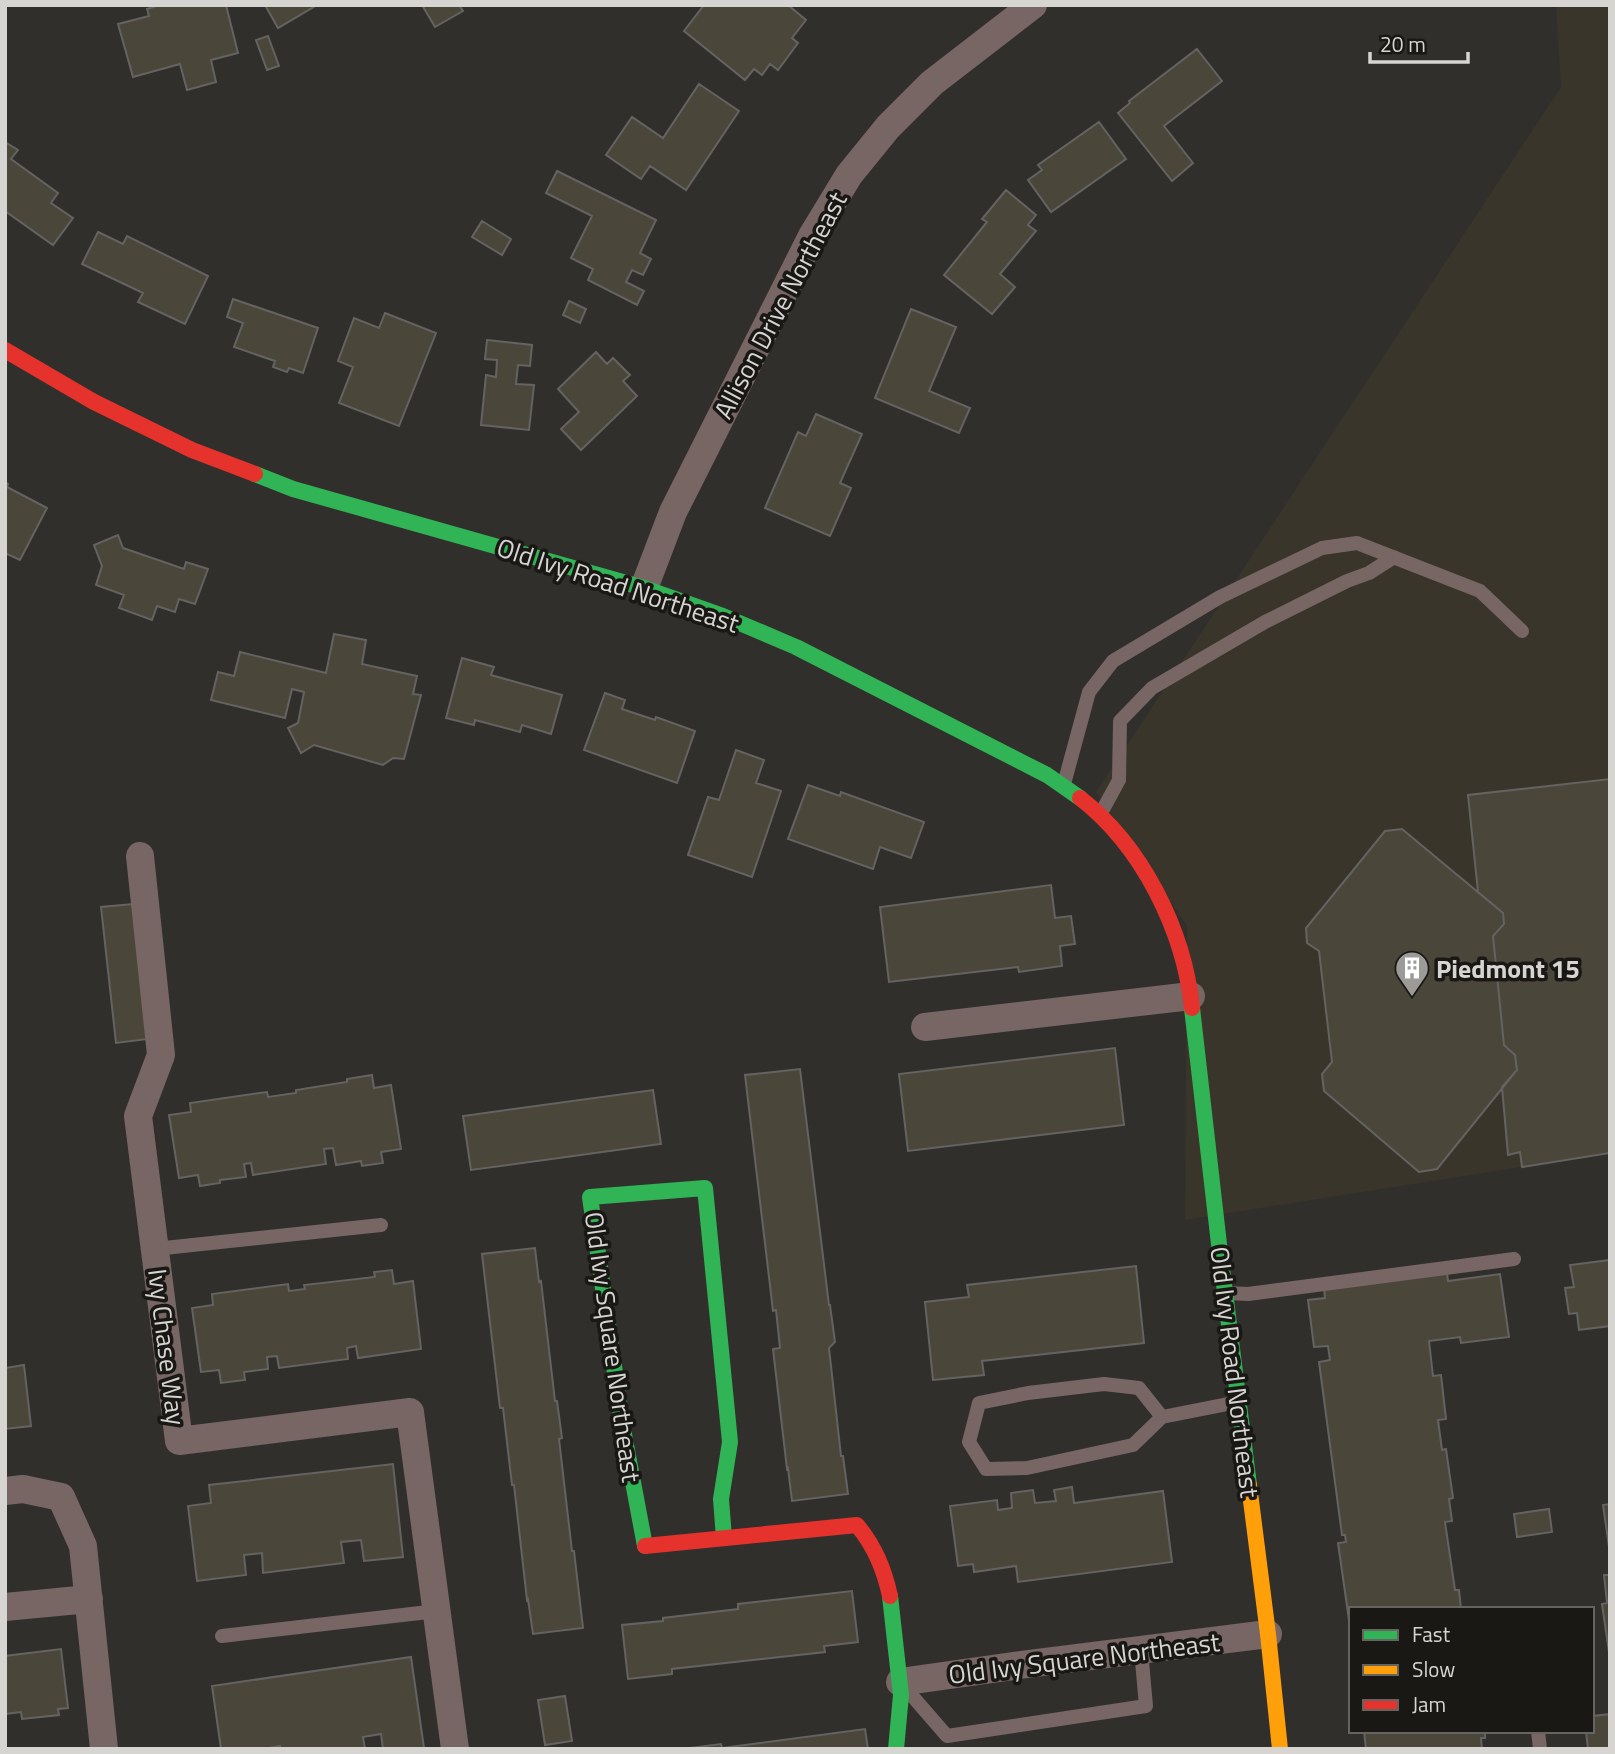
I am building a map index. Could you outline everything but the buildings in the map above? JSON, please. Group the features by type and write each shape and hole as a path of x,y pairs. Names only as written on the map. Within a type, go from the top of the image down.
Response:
{"street":[{"name":"Allison Drive Northeast","path":"644,588 673,512 812,236 849,175 888,127 932,83 1033,5"},
{"name":"Old Ivy Road Northeast","path":"5,350 94,402 180,444 293,489 644,588 723,616 796,647 1047,775 1083,800 1114,831 1140,864 1164,905 1181,949 1191,996 1280,1749"},
{"name":"Ivy Chase Way","path":"139,856 161,1055 138,1116 179,1441 410,1412 455,1749"},
{"path":"925,1027 1191,996"},
{"name":"Old Ivy Square Northeast","path":"724,1538 721,1499 730,1442 705,1188 590,1198 623,1429 644,1546 857,1525 868,1536 876,1550 890,1589 900,1682 896,1749"},
{"path":"5,1491 23,1489 61,1497 83,1546 104,1749"},
{"path":"5,1607 89,1599"},
{"name":"Old Ivy Square Northeast","path":"900,1682 1268,1634"}],"lane":[{"path":"1063,787 1090,692 1114,661 1220,597 1322,548 1357,543 1480,591 1522,631"},
{"path":"1099,817 1119,780 1120,721 1152,688 1265,622 1369,573 1394,557"},
{"path":"155,1249 381,1225"},
{"path":"1225,1293 1248,1294 1514,1259"},
{"path":"1162,1417 1139,1388 1104,1384 1028,1393 979,1403 970,1442 986,1469 1027,1468 1133,1445 1162,1417 1239,1402"},
{"path":"222,1636 437,1611"},
{"path":"900,1682 947,1736 1146,1706 1141,1650"}],"shaded area":[{"path":"1556,5 1610,5 1610,1153 1185,1220 1187,926 1096,792 1561,87"}],"traffic: fast":[{"path":"255,474 293,489 644,588 723,616 796,647 1047,775 1080,798"},
{"path":"1192,1008 1249,1485"},
{"path":"645,1546 623,1429 590,1197 705,1188 730,1442 721,1499 724,1538"},
{"path":"890,1596 901,1695 896,1749"}],"traffic: slow":[{"path":"1249,1485 1280,1749"}],"traffic: jam":[{"path":"5,350 94,402 192,450 255,474"},
{"path":"1080,798 1123,840 1156,892 1180,949 1192,1008"},
{"path":"645,1546 857,1525 878,1559 890,1596"}],"place":[{"name":"Piedmont 15","path":"1412,998"}]}
